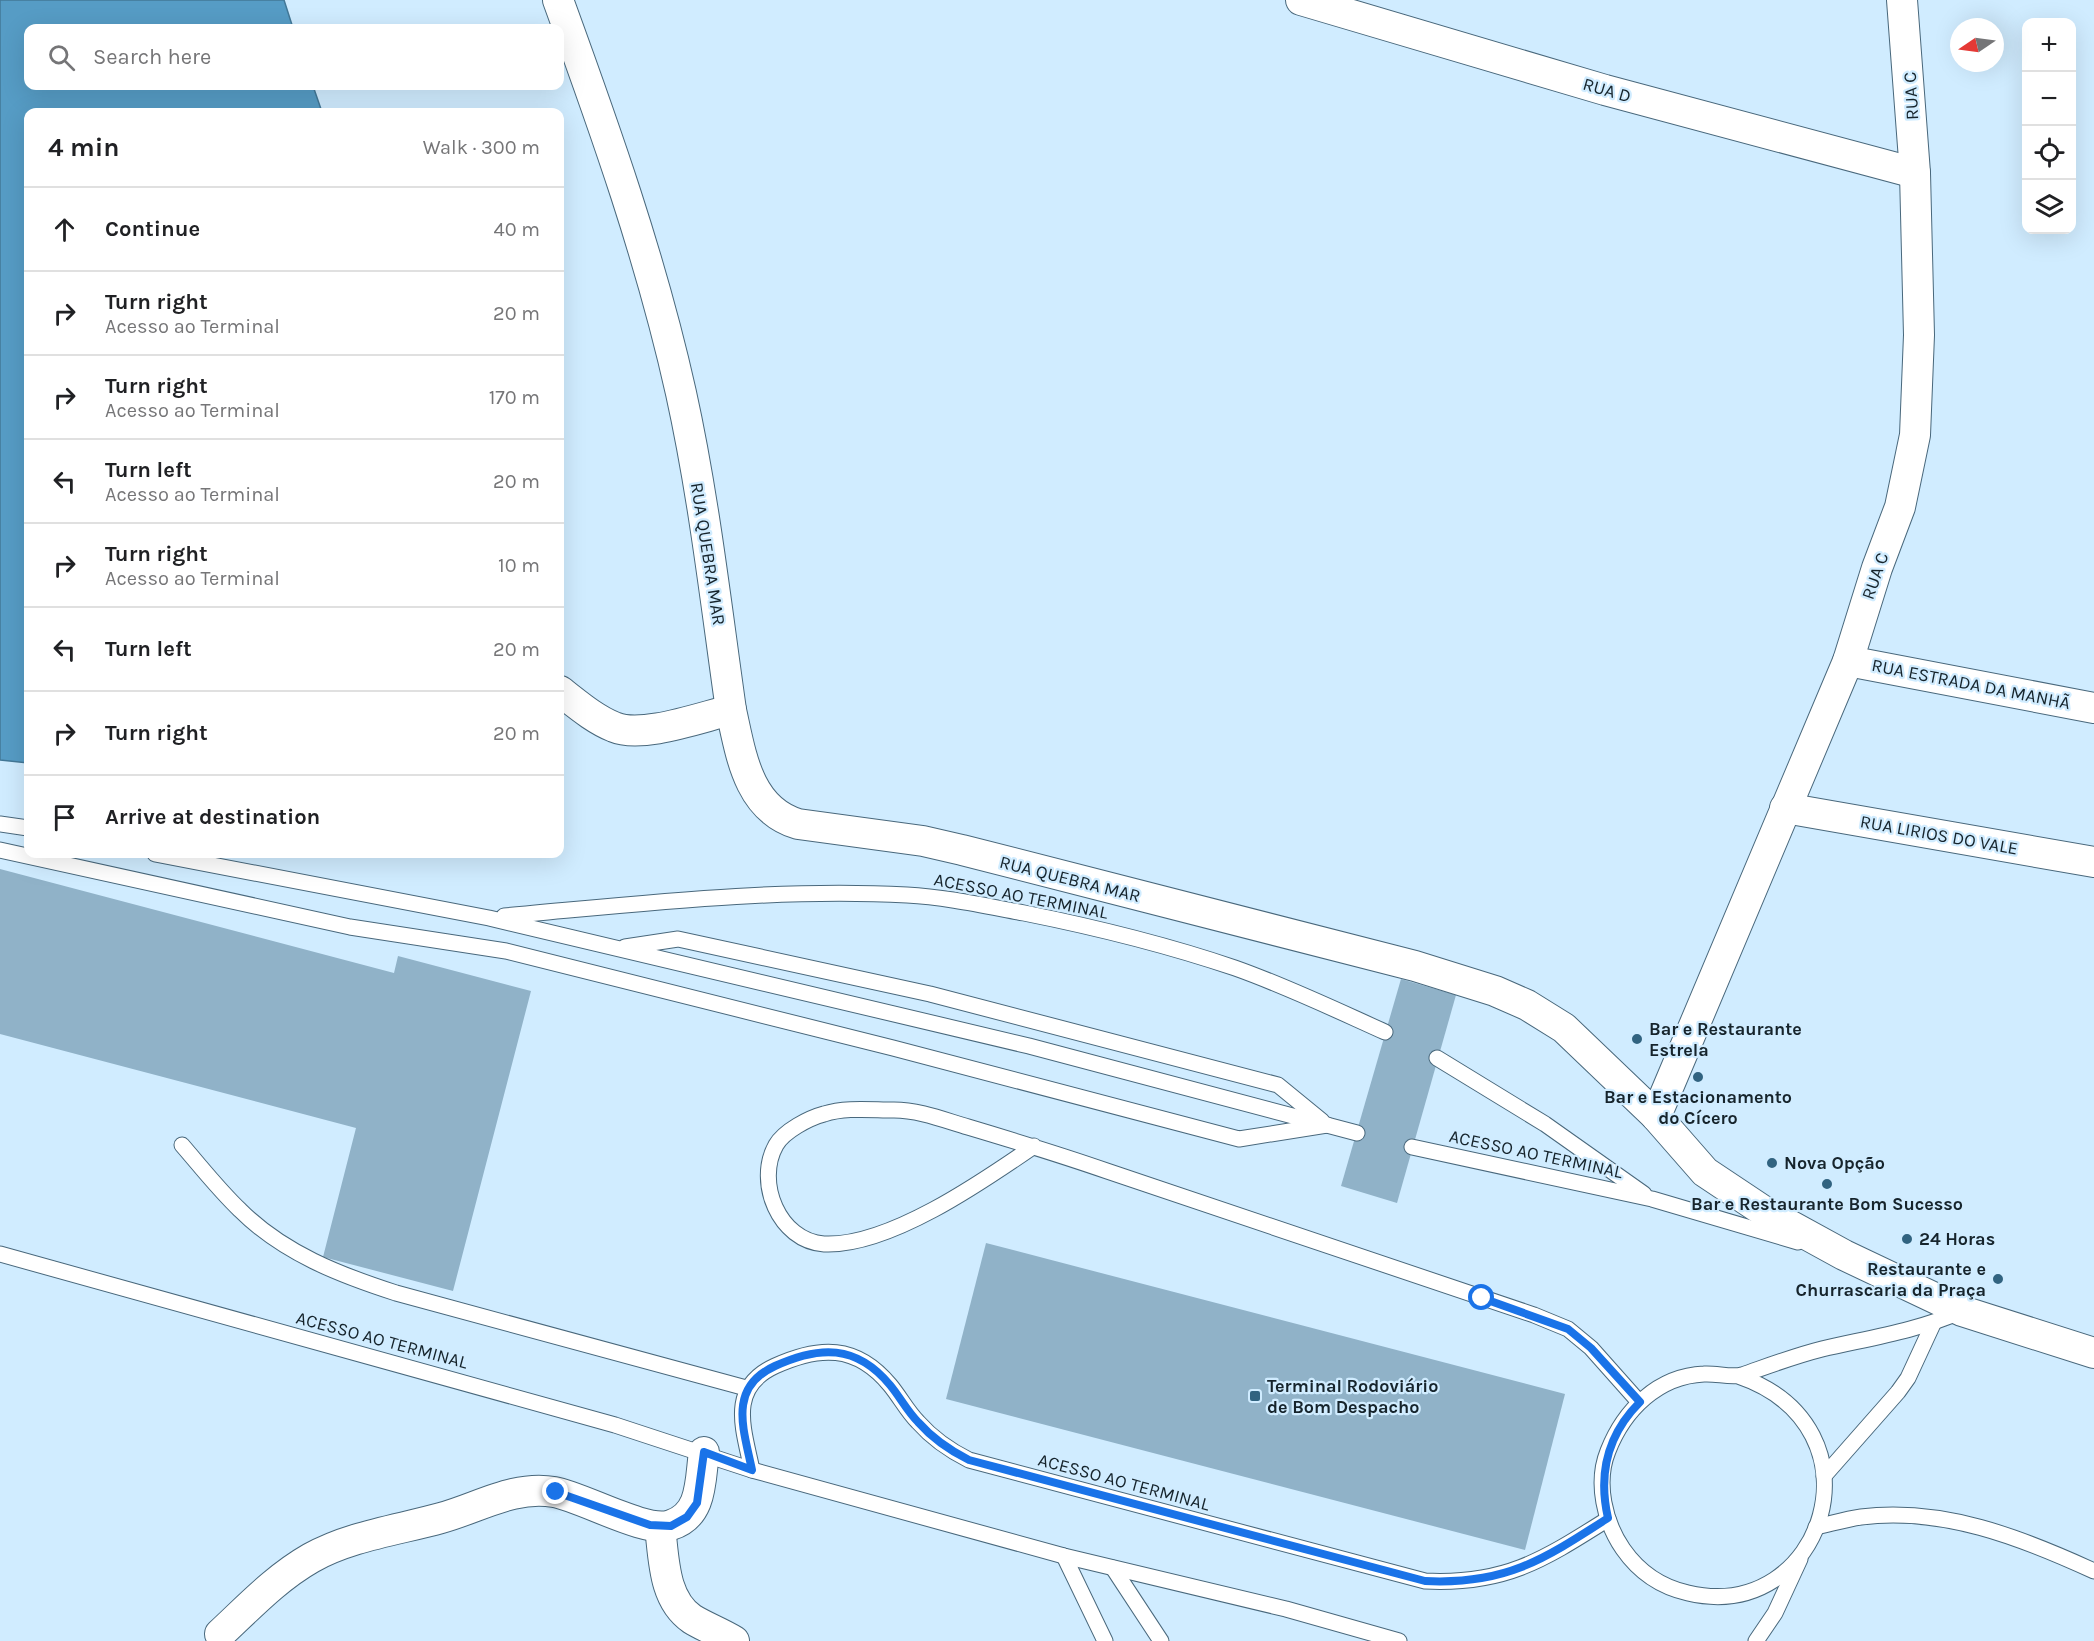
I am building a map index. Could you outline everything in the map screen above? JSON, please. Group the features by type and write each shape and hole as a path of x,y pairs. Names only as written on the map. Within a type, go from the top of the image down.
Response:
{"street":[{"name":"RUA QUEBRA MAR","path":"558,0 622,176 645,250 678,383 700,501 732,710 750,782 760,798 782,819 826,829 922,841 962,850 1467,980 1527,1005 1564,1028 1656,1116 1696,1163 1713,1179 1762,1210 1844,1256 1962,1311 2094,1353"},
{"name":"RUA D","path":"1301,0 1605,90 1915,173"},
{"name":"RUA C","path":"1656,1116 1848,661 1876,568 1900,507 1915,435 1919,335 1915,173 1902,0"},
{"name":"RUA ESTRADA DA MANHÃ","path":"1848,661 2094,708"},
{"path":"564,694 597,718 616,728 639,731 732,710"},
{"name":"RUA LIRIOS DO VALE","path":"1785,808 2094,861"},
{"path":"220,1634 279,1578 312,1557 354,1541 440,1518 502,1497 532,1490 556,1492 660,1527 671,1526 687,1517 697,1503 704,1452"},
{"path":"660,1527 666,1577 674,1600 691,1618 734,1641"}],"lane":[{"path":"0,824 24,827"},
{"path":"0,850 24,855"},
{"path":"36,858 350,927 506,951 892,1048 1239,1139 1327,1125"},
{"name":"ACESSO AO TERMINAL","path":"176,858 489,918 1029,1046 1357,1133"},
{"name":"ACESSO AO TERMINAL","path":"489,918 729,896 810,892 910,895 980,905 1062,921 1233,968 1289,989 1385,1032"},
{"path":"617,948 678,939 930,994 1278,1085 1327,1125"},
{"name":"ACESSO AO TERMINAL","path":"1437,1058 1545,1124 1652,1199"},
{"path":"1034,1146 995,1173 927,1212 881,1232 848,1242 823,1244 810,1241 795,1233 785,1224 772,1202 767,1177 777,1143 795,1128 814,1119 842,1110 909,1110 1034,1146 1560,1326 1591,1348 1640,1402"},
{"path":"182,1145 241,1211 297,1254 346,1277 396,1293 746,1389 741,1412 752,1470"},
{"name":"ACESSO AO TERMINAL","path":"1412,1147 1652,1199 1844,1256"},
{"name":"ACESSO AO TERMINAL","path":"0,1254 615,1425 704,1452 752,1470 1064,1556 1286,1609 1400,1641"},
{"path":"1738,1376 1790,1358 1933,1324 1962,1311"},
{"path":"1824,1476 1899,1392 1933,1324"},
{"name":"ACESSO AO TERMINAL","path":"746,1389 766,1370 804,1353 851,1354 889,1383 917,1422 944,1447 969,1460 1425,1581 1481,1580 1516,1571 1552,1554 1608,1518"},
{"path":"1756,1641 1779,1605 1824,1507 1821,1454 1797,1412 1780,1396 1760,1383 1738,1376 1703,1374 1669,1382 1640,1402 1619,1426 1606,1455 1602,1487 1608,1518 1614,1536 1633,1562 1662,1585 1695,1594 1729,1596 1747,1592 1778,1577 1802,1552"},
{"path":"1816,1527 1877,1516 1941,1518 1966,1522 2016,1539 2094,1571"},
{"path":"1064,1556 1105,1641"},
{"path":"1113,1568 1161,1641"}],"water":[{"path":"0,0 284,0 292,24 24,24 24,90 314,90 321,108 24,108 24,763 0,760"}],"building":[{"path":"0,869 394,973 398,956 531,991 453,1291 323,1257 356,1128 0,1034"},
{"path":"1401,979 1456,995 1397,1203 1341,1186"},
{"name":"Terminal Rodoviário de Bom Despacho","path":"986,1243 1565,1394 1525,1550 946,1399"}],"place":[{"name":"Bar e Restaurante Estrela","path":"1637,1039"},
{"name":"Bar e Estacionamento do Cícero","path":"1698,1077"},
{"name":"Nova Opção","path":"1772,1163"},
{"name":"Bar e Restaurante Bom Sucesso","path":"1827,1184"},
{"name":"24 Horas","path":"1907,1239"},
{"name":"Restaurante e Churrascaria da Praça","path":"1998,1279"},
{"name":"Terminal Rodoviário de Bom Despacho","path":"1255,1396"}],"route":[{"path":"556,1492 650,1525 671,1526 687,1517 697,1503 704,1452 752,1470 741,1412 746,1389 766,1370 804,1353 851,1354 889,1383 917,1422 944,1447 987,1467 1425,1581 1453,1583 1481,1580 1516,1571 1552,1554 1608,1518 1602,1487 1606,1455 1619,1426 1640,1402 1591,1348 1568,1329 1482,1298"}]}
